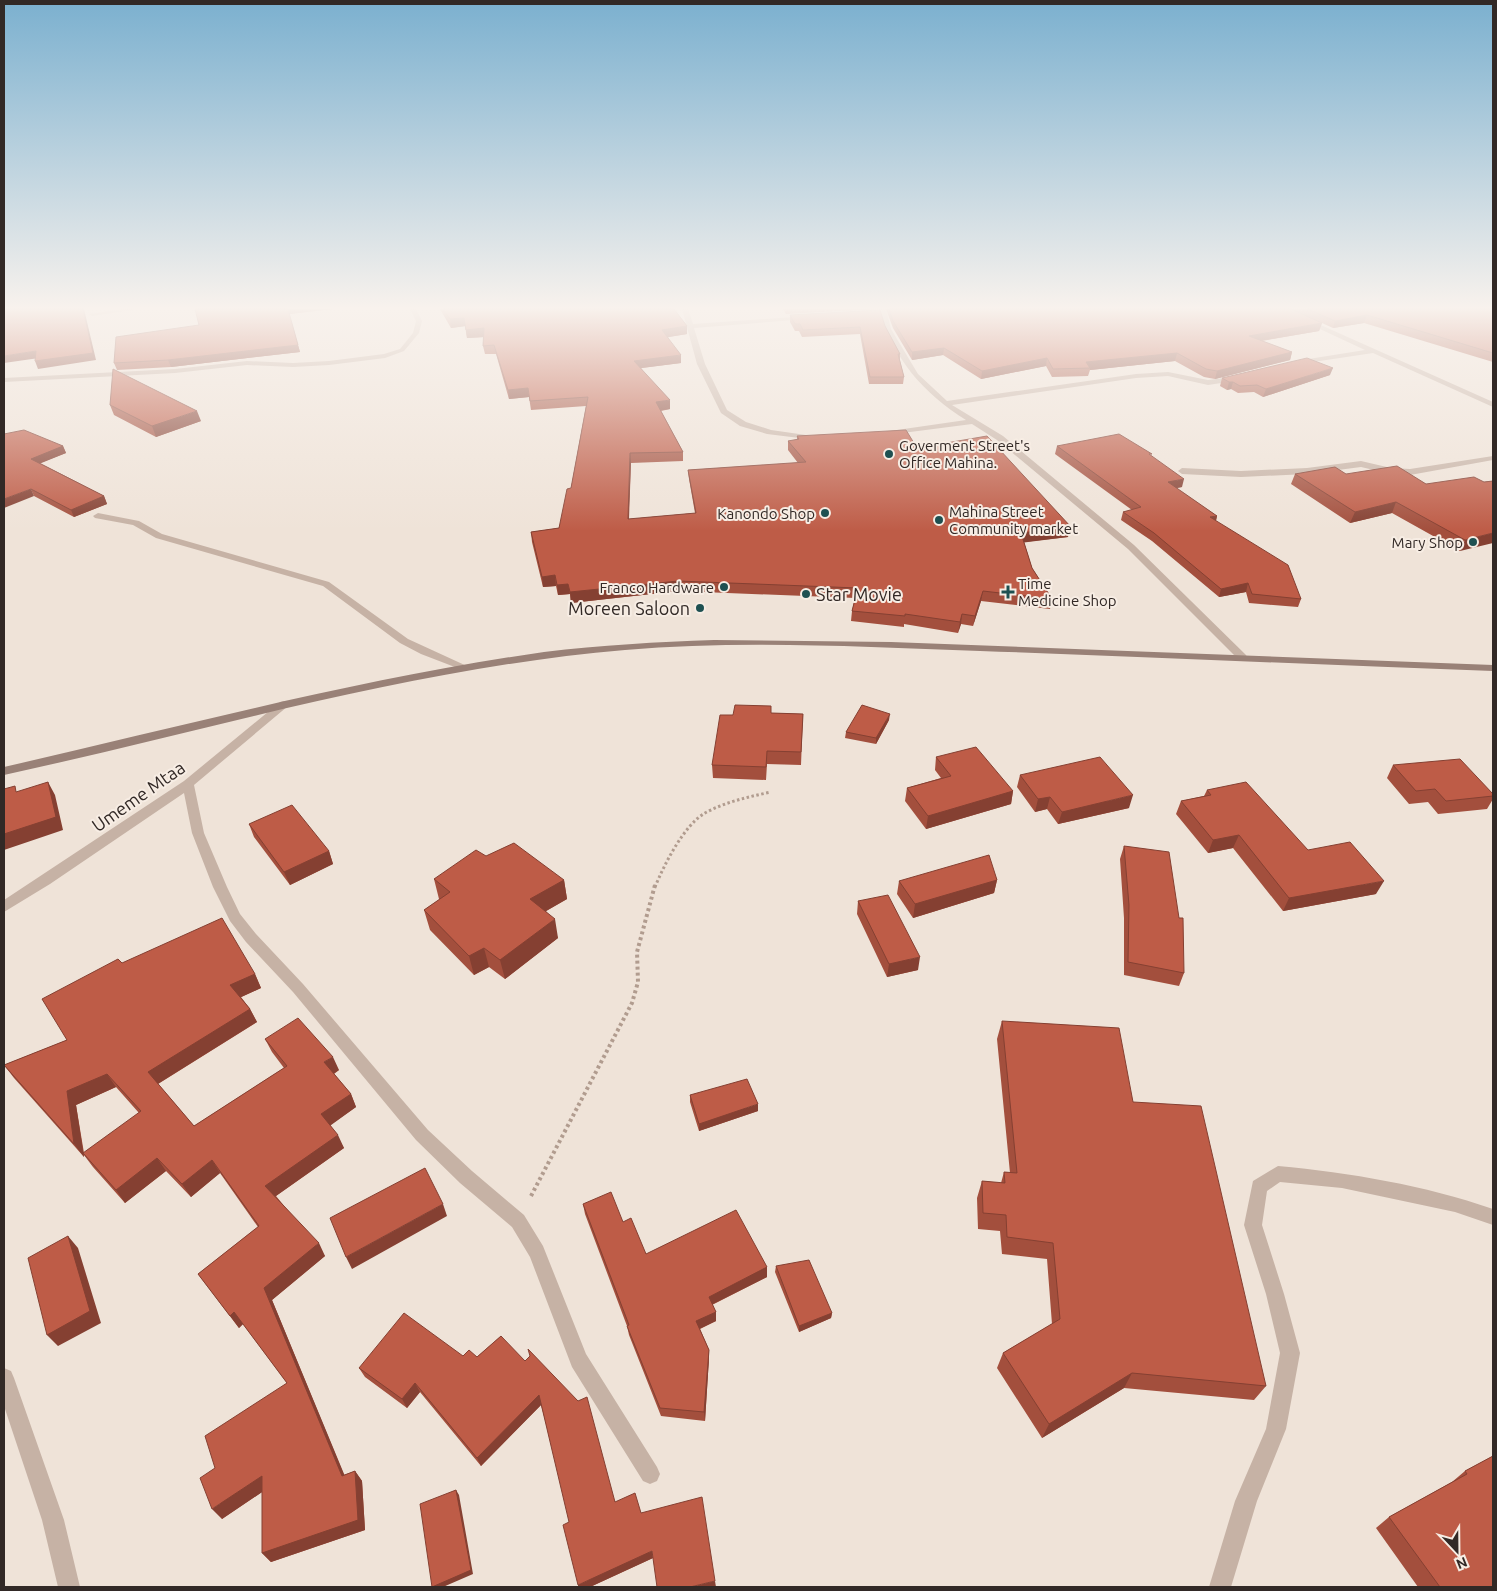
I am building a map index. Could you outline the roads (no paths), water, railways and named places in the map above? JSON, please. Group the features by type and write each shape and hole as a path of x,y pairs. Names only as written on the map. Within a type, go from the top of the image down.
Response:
{"street":[{"path":"710,383 724,411 743,424 770,432 802,438 821,438"},
{"path":"923,383 944,404 1000,438 1131,548 1242,657"},
{"path":"944,404 1069,383"},
{"path":"1446,383 1493,405"},
{"path":"883,434 972,422"},
{"path":"1182,470 1241,474 1307,471 1361,464 1391,471 1410,472 1493,458"},
{"path":"98,516 136,523 159,536 280,569 326,584 404,641 425,652 464,667"},
{"path":"4,771 284,704 464,667 624,647 746,641 1242,657 1493,668"},
{"name":"Umeme Mtaa","path":"4,906 45,881 188,784 284,704"},
{"path":"188,784 198,833 220,887 235,917 251,938 298,988 422,1135 466,1177 518,1221 537,1252 580,1360 650,1474"},
{"path":"1220,1587 1246,1502 1276,1429 1290,1353 1275,1294 1254,1225 1258,1187 1278,1174 1342,1180 1455,1204 1493,1217"},
{"path":"4,1378 53,1520 69,1587"}],"place":[{"name":"Goverment Street's Office Mahina.","path":"889,454"},
{"name":"Kanondo Shop","path":"825,513"},
{"name":"Mahina Street Community market","path":"939,520"},
{"name":"Mary Shop","path":"1473,542"},
{"name":"Franco Hardware","path":"724,587"},
{"name":"Time Medicine Shop","path":"1008,592"},
{"name":"Star Movie","path":"806,594"},
{"name":"Moreen Saloon","path":"700,608"}]}
